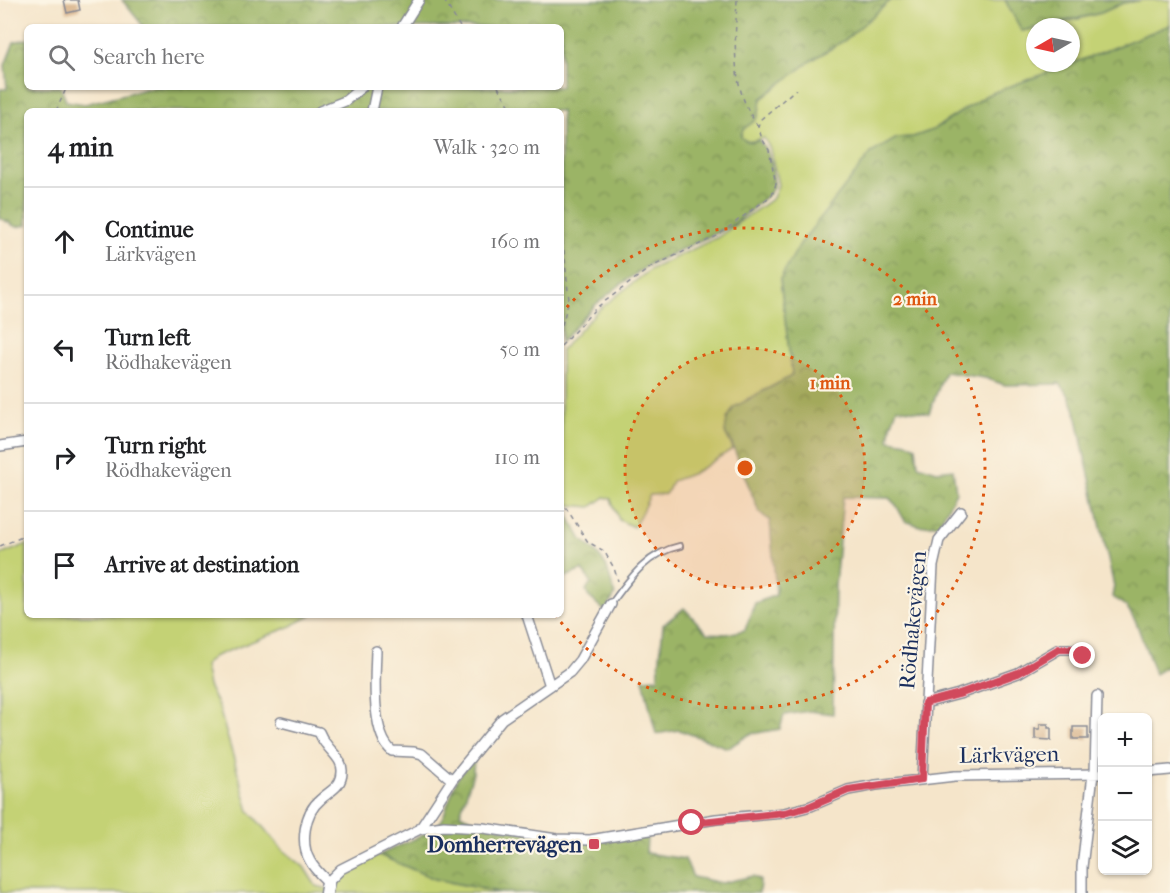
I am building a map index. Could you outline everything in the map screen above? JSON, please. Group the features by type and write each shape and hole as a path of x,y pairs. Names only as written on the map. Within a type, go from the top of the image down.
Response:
{"street":[{"path":"404,24 419,0"},
{"path":"328,108 345,101 358,90"},
{"path":"373,108 376,90"},
{"path":"0,446 24,442"},
{"name":"Rödhakevägen","path":"922,779 930,601 936,549 939,540 961,512"},
{"path":"420,829 452,780 502,719 570,672 580,660 611,604"},
{"path":"528,618 550,686"},
{"name":"Rödhakevägen","path":"925,703 959,694 1018,673 1059,649 1073,649 1083,656"},
{"path":"376,651 377,704 383,740 392,751 422,754 452,780"},
{"path":"1082,893 1082,867 1097,774 1097,696"},
{"name":"Lärkvägen","path":"281,722 320,732 325,744 339,759 342,772 338,787 319,800 312,808 305,832 309,861 327,888 341,869 420,829 459,825 557,839 590,840 708,820 784,813 811,806 848,790 922,779 998,774 1097,774"},
{"path":"1152,772 1170,770"}],"lane":[{"path":"611,604 655,554 680,546"}],"path":[{"path":"444,0 458,24"},
{"path":"564,343 596,308 632,280 651,267 717,236 772,195 776,184 769,150 745,105 735,70 737,0"},
{"path":"758,126 760,119 796,89"},
{"path":"57,108 65,90"},
{"path":"500,90 511,108"},
{"path":"564,241 569,300 564,318"},
{"path":"564,505 588,542 604,551 614,568 621,590"},
{"path":"0,546 24,536"}],"green space":[{"path":"122,0 891,0 845,40 812,60 761,99 757,117 744,129 741,137 750,142 759,140 767,151 774,184 770,193 733,225 650,264 620,285 594,306 564,339 564,108 24,108 24,226 16,227 0,218 0,89 7,89 5,65 14,42 24,40 24,90 62,90 66,101 85,104 141,90 564,90 564,24 142,24"},
{"path":"891,0 1005,0 1022,31 1026,30 1026,72 1049,72 987,95 933,130 913,137 897,138 780,279 792,373 790,377 747,399 725,432 733,449 694,473 672,481 665,494 650,495 634,527 619,520 611,499 605,497 591,507 569,505 564,501 564,347 597,311 651,269 718,237 773,198 778,185 770,149 764,138 749,142 741,138 741,134 749,123 758,117 761,99 812,60 845,40"},
{"path":"1005,0 1143,0 1123,3 1101,13 1079,18 1026,18 1026,30 1022,31"},
{"path":"1170,0 1170,25 1080,60 1080,18 1101,13 1123,3"},
{"path":"1170,25 1170,665 1155,674 1136,622 1127,607 1112,597 1114,586 1079,426 1074,407 1066,391 1060,384 1005,385 985,378 945,372 929,413 897,408 889,440 908,443 916,447 918,465 937,471 953,469 956,492 939,524 920,526 905,521 889,498 843,497 835,585 833,714 809,711 784,715 780,729 750,734 728,748 679,730 656,734 643,679 658,678 663,625 684,608 707,633 727,634 745,630 755,603 776,595 770,521 759,512 732,444 725,433 727,419 734,407 792,374 780,279 800,244 871,153 897,138 913,137 933,130 987,95 1049,72 1080,72 1080,60"},
{"path":"564,508 582,540 606,565 615,595 605,611 588,596 586,590 591,582 582,570 564,578"},
{"path":"24,545 24,618 306,618 213,657 204,666 208,686 219,708 249,811 282,849 304,867 316,886 332,890 345,872 379,855 435,879 501,893 0,893 0,555"},
{"path":"474,757 473,773 460,814 482,824 552,838 647,837 646,853 685,859 693,877 722,883 753,876 760,880 759,893 503,893 435,879 379,855 434,830 442,820 457,779"}],"building":[{"path":"64,0 78,0 80,10 67,13"},
{"path":"1040,724 1048,724 1048,728 1051,728 1051,740 1035,739 1035,729 1040,729"},
{"path":"1073,727 1088,727 1088,739 1073,739"}],"place":[{"name":"Domherrevägen","path":"594,844"}],"route":[{"path":"692,823 784,813 811,806 848,790 922,779 925,703 959,694 1018,673 1059,649 1073,649 1083,656"}]}
